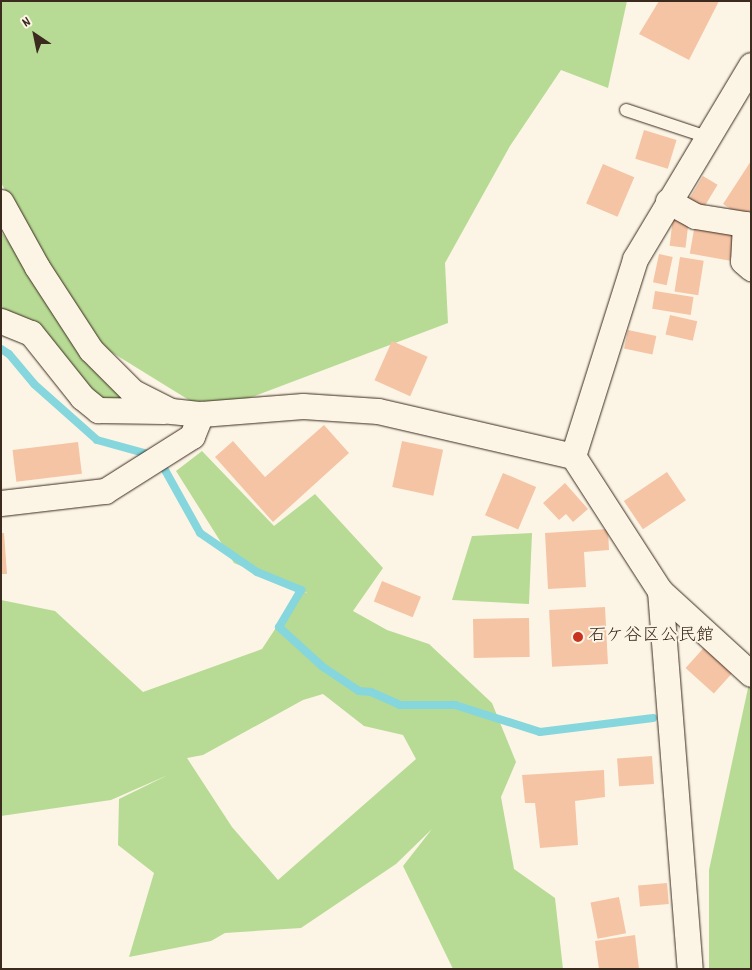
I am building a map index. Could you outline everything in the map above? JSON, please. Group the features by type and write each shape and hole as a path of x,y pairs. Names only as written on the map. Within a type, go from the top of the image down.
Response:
{"street":[{"path":"573,456 635,259 751,64"},
{"path":"668,201 695,216 745,224 743,261 751,268"},
{"path":"1,202 37,267 91,350 133,392 171,411"},
{"path":"1,321 31,333 82,397 98,410 171,411 201,414 333,405 378,411 573,456 660,591 751,674"},
{"path":"1,503 105,491 192,436 201,414"},
{"path":"660,591 690,969"}],"lane":[{"path":"626,110 707,137"}],"green space":[{"path":"1,1 627,1 608,88 561,70 510,146 445,263 448,323 210,413 95,342 1,183"},
{"path":"1,232 91,350 139,408 82,397 1,310"},
{"path":"202,451 274,526 315,494 383,568 353,611 387,630 429,644 492,703 516,762 501,797 514,869 555,898 563,969 453,969 403,866 432,829 396,864 301,928 225,933 211,941 129,957 154,873 118,845 119,799 168,775 111,800 1,816 1,600 55,611 143,692 262,649 300,591 308,593 234,563 176,471","holes":["323,694 364,726 403,735 416,759 278,880 232,827 187,758 203,755 303,700"]},
{"path":"532,533 529,604 452,600 472,536"},
{"path":"751,674 751,969 709,969 709,870"}],"building":[{"path":"659,1 719,1 689,60 639,34"},
{"path":"644,130 677,140 668,169 635,159"},
{"path":"751,161 751,222 723,204"},
{"path":"603,164 634,177 617,217 586,204"},
{"path":"703,176 718,185 703,210 688,201"},
{"path":"673,218 689,220 685,248 670,246"},
{"path":"695,224 735,231 730,261 690,254"},
{"path":"659,254 673,257 667,285 653,282"},
{"path":"680,257 704,261 698,295 675,292"},
{"path":"655,291 694,297 691,315 652,309"},
{"path":"670,315 697,321 693,341 666,334"},
{"path":"628,330 656,336 652,355 624,349"},
{"path":"392,341 428,357 410,396 375,380"},
{"path":"324,425 349,453 273,522 215,457 233,441 265,477"},
{"path":"402,441 443,450 433,496 392,487"},
{"path":"78,442 82,474 16,482 12,450"},
{"path":"667,472 686,500 643,529 624,501"},
{"path":"503,473 536,487 518,529 485,515"},
{"path":"565,483 588,509 573,522 566,514 559,520 543,503"},
{"path":"608,529 609,550 584,552 586,587 548,589 545,533"},
{"path":"1,533 4,533 7,574 1,574"},
{"path":"382,581 421,597 413,617 374,601"},
{"name":"石ケ谷区公民館","path":"605,607 608,664 552,667 549,610"},
{"path":"529,618 530,657 474,658 473,619"},
{"path":"709,642 737,667 714,693 686,668"},
{"path":"652,756 654,784 619,786 617,758"},
{"path":"604,770 605,797 575,801 578,845 540,848 535,803 525,803 522,775"},
{"path":"667,883 669,904 640,906 638,886"},
{"path":"619,897 626,933 598,939 591,903"},
{"path":"635,935 639,969 599,969 595,941"}],"waterway":[{"path":"1,349 9,354 34,384 97,440 151,455"},
{"path":"160,461 200,533 257,572 301,590 279,627 323,667 359,691 371,692 400,705 455,705 540,732 653,718"}],"place":[{"name":"石ケ谷区公民館","path":"578,637"}]}
